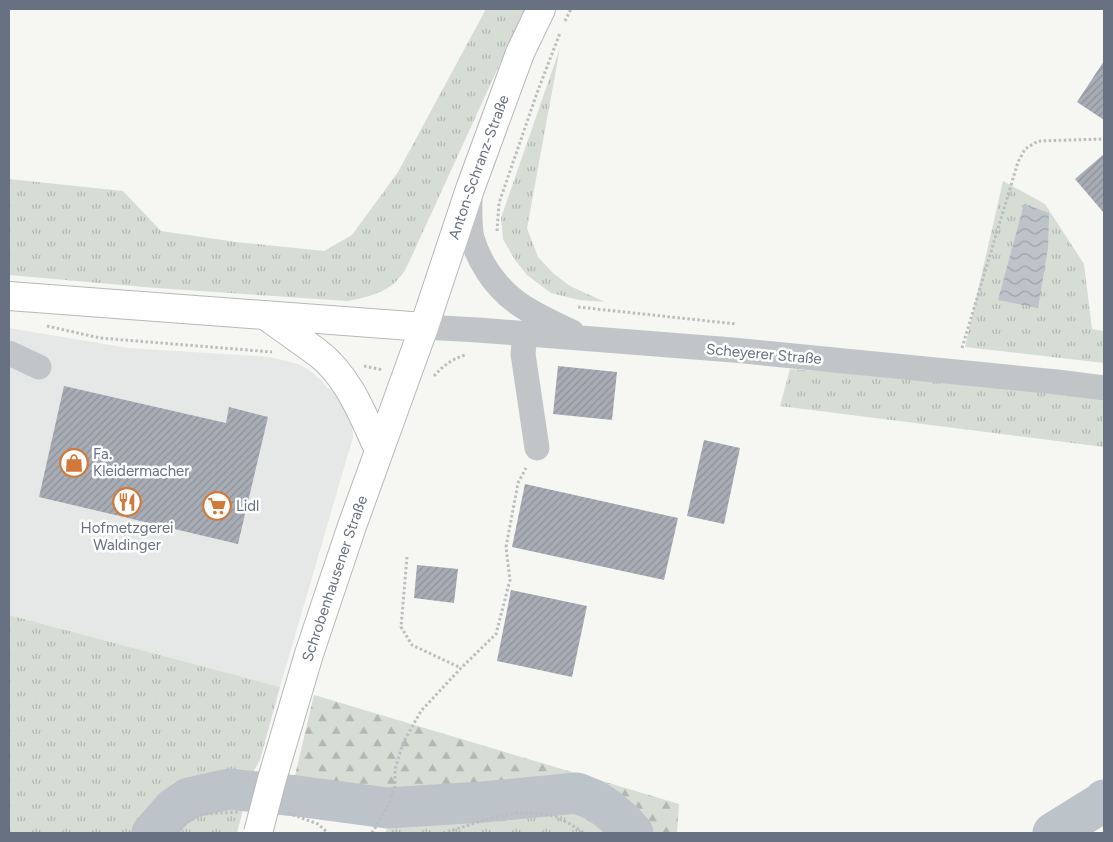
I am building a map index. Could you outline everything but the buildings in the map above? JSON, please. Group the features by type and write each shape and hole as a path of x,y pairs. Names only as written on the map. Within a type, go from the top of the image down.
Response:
{"main road":[{"name":"Anton-Schranz-Straße","path":"424,327 470,189 520,53 541,9"},
{"path":"9,296 424,327"},
{"path":"266,315 326,359 336,370 358,404 379,450"},
{"name":"Schrobenhausener Straße","path":"258,833 309,654 352,526 424,327"}],"street":[{"path":"470,189 472,238 481,262 488,272 514,301 586,339"},
{"name":"Scheyerer Straße","path":"424,327 743,351 1104,388"},
{"path":"525,334 523,354 537,448"},
{"path":"9,353 38,367"}],"path":[{"path":"496,237 499,203 536,93 571,9"},
{"path":"971,349 962,348 1018,162 1025,149 1038,140 1104,139"},
{"path":"577,307 744,325"},
{"path":"46,326 100,338 278,353"},
{"path":"336,370 347,363 406,375"},
{"path":"372,833 388,804 395,786 395,769 403,742 422,711 461,668 496,634 510,580 506,547 518,483 537,448"},
{"path":"407,557 401,627 412,645 461,668"},
{"path":"443,833 514,813 555,816 584,833"}],"shaded area":[{"path":"9,328 128,348 270,357 298,364 309,370 328,389 336,385 352,418 353,437 280,687 9,615"}],"green space":[{"path":"486,9 525,9 408,265 394,283 383,291 348,301 156,288 9,275 9,179 123,191 161,231 236,242 324,251 352,235 398,172"},
{"path":"560,48 527,228 538,257 554,274 570,286 605,302 579,300 551,293 527,275 515,260 503,239 501,218"},
{"path":"1003,181 1045,204 1084,264 1092,329 1104,331 1104,363 965,347"},
{"path":"790,369 976,382 1104,401 1104,447 780,406"},
{"path":"9,615 280,687 260,760 252,774 237,833 9,833"},
{"path":"314,695 679,804 677,833 643,833 624,814 605,800 585,792 564,788 520,788 452,796 417,797 293,784"},
{"path":"569,796 605,811 626,829 628,833 385,833 395,813"}],"water":[{"path":"1024,204 1049,213 1048,248 1038,308 998,300"}],"waterway":[{"path":"152,833 173,809 189,798 229,789 387,808 483,802 577,793 594,800 608,809 633,833"},
{"path":"1053,833 1104,800"}],"place":[{"name":"Fa. Kleidermacher","path":"74,463"},
{"name":"Hofmetzgerei Waldinger","path":"127,502"},
{"name":"Lidl","path":"217,506"}]}
